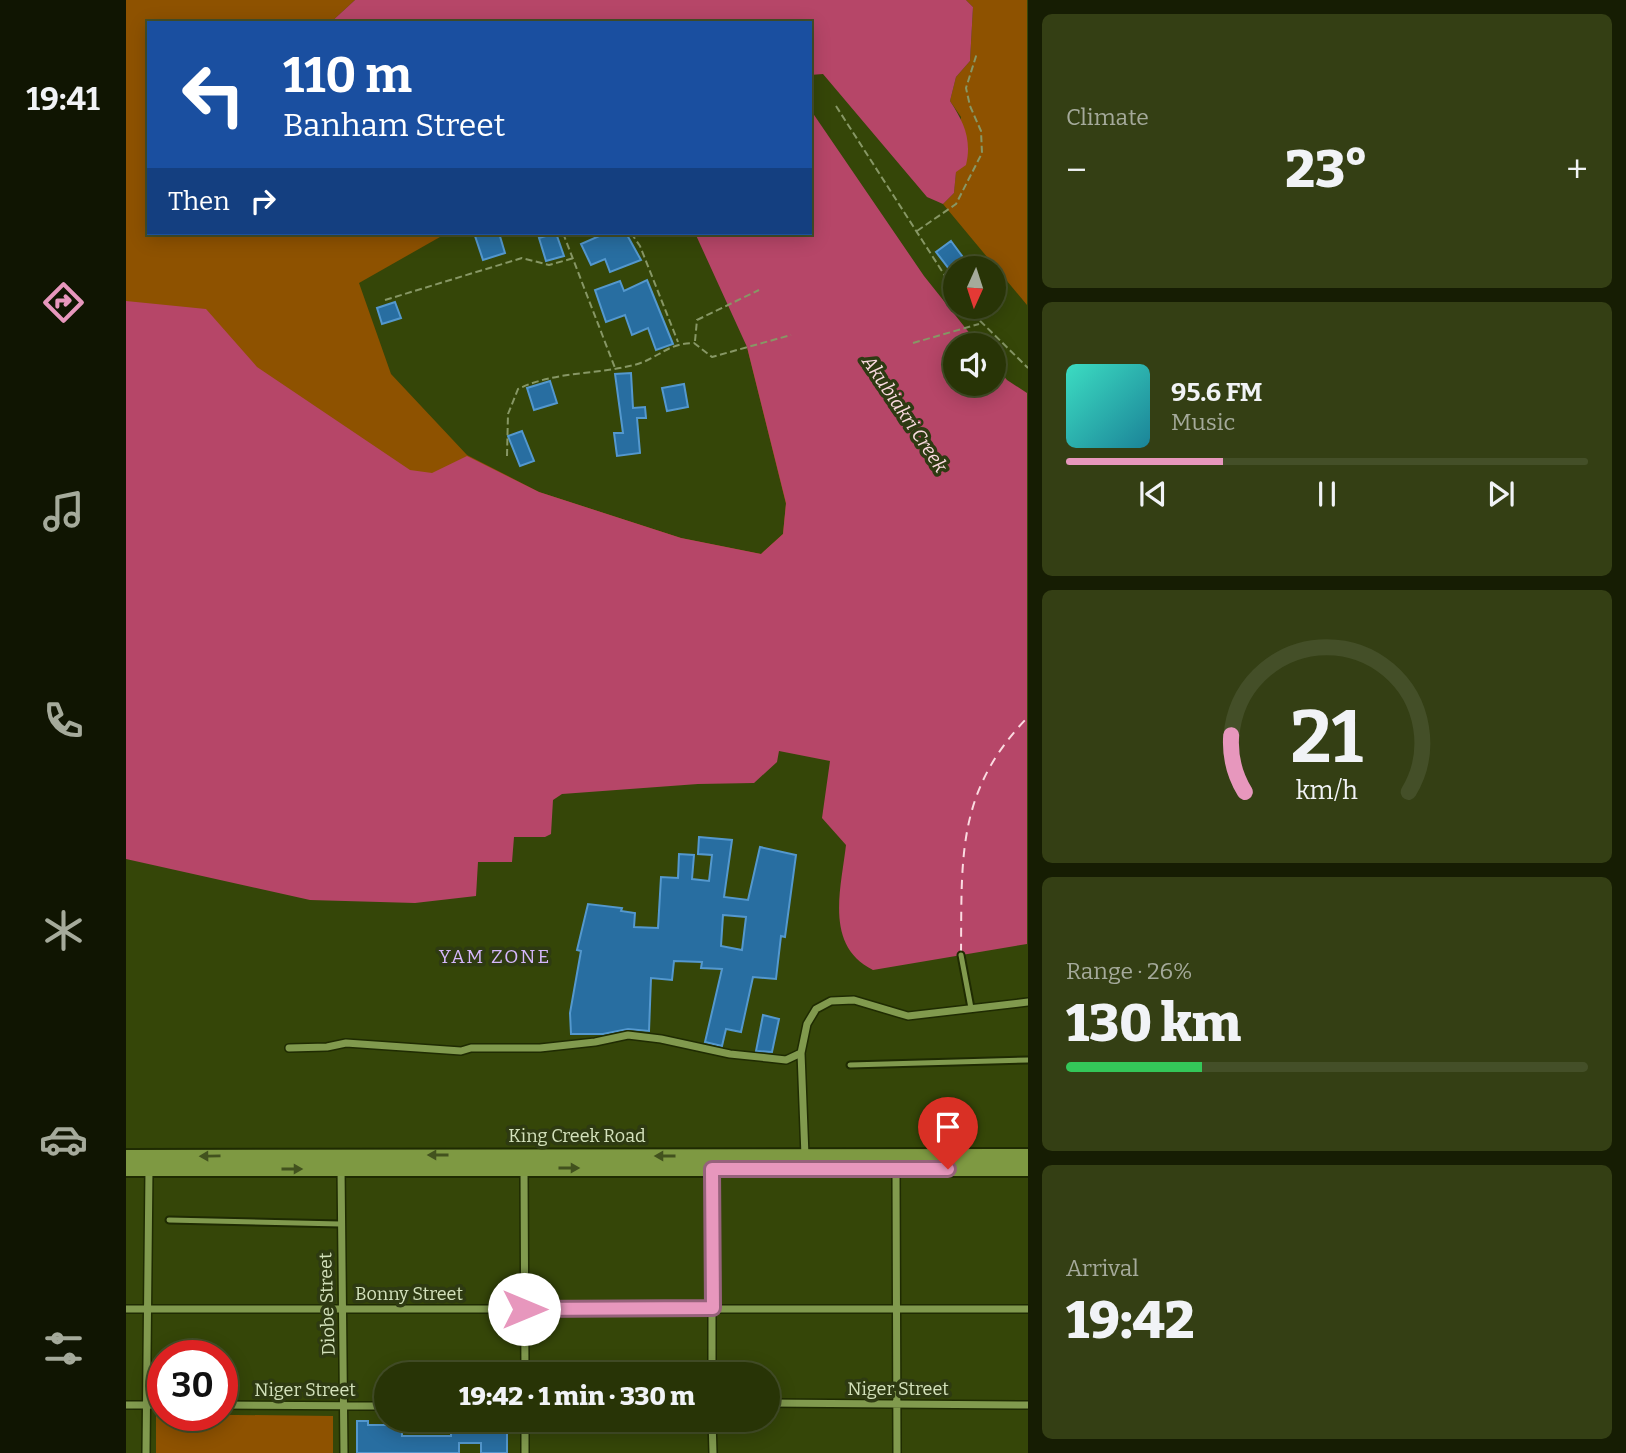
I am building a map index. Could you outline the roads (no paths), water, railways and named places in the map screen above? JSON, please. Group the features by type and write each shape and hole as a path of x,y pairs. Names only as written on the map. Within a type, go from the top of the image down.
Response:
{"street":[{"path":"805,1156 801,1054 807,1024 816,1009 831,1001 854,1000 908,1016 1027,1002"},
{"path":"289,1048 327,1047 346,1043 461,1051 471,1048 540,1048 595,1042 628,1035 786,1060 801,1054"},
{"name":"King Creek Road","path":"126,1157 524,1168 713,1163 805,1156 1027,1156"},
{"name":"King Creek Road","path":"126,1170 341,1162 713,1163 896,1169 1027,1169"},
{"name":"Diobe Street","path":"341,1162 344,1453"},
{"path":"712,1362 713,1163"},
{"path":"524,1168 525,1362"},
{"path":"146,1453 145,1308 149,1169"},
{"path":"896,1169 897,1453"},
{"name":"Bonny Street","path":"126,1309 1027,1308"},
{"name":"Niger Street","path":"780,1403 1027,1405"},
{"path":"126,1405 145,1405"},
{"name":"Niger Street","path":"238,1405 374,1406"},
{"path":"525,1432 525,1453"},
{"path":"712,1432 713,1453"}],"lane":[{"path":"961,955 971,1008"},
{"path":"1027,1002 1027,1007"},
{"path":"850,1065 1027,1060"},
{"path":"169,1220 340,1224"}],"water":[{"path":"355,0 966,0 973,7 970,61 956,77 950,101 965,132 968,156 966,165 956,172 954,193 943,204 927,197 823,74 812,75 812,21 332,21"},
{"name":"Akubiakri Creek","path":"812,112 943,300 943,319 958,319 969,333 943,333 943,396 1006,396 1006,379 1027,393 1027,944 873,970 858,960 847,947 839,915 846,845 822,818 830,761 779,751 777,762 754,783 698,784 562,794 553,800 551,834 545,837 514,837 512,862 478,862 476,896 415,903 310,900 126,859 126,301 206,309 257,367 410,470 432,473 467,456 539,492 681,538 761,554 783,534 786,503 747,347 696,235 812,235"}],"district":[{"name":"YAM ZONE","path":"495,956"}]}
